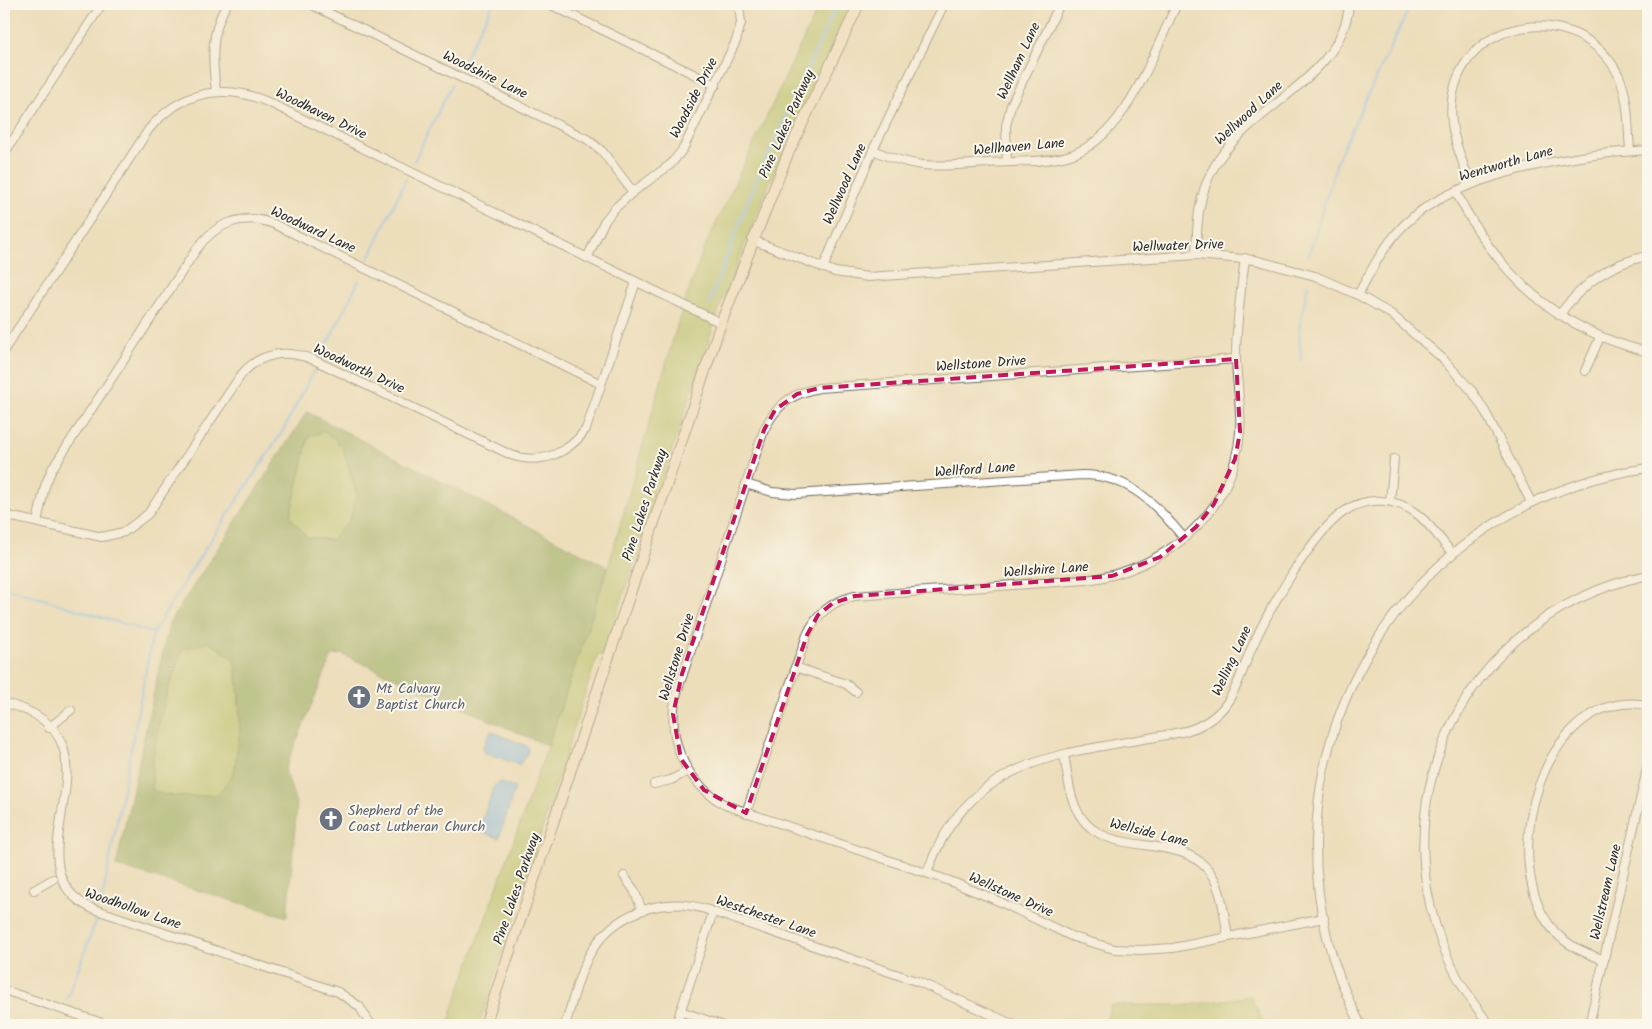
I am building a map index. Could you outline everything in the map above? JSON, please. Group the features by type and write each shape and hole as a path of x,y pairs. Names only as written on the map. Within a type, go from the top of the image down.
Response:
{"street":[{"path":"4,154 102,4"},
{"path":"216,91 212,57 214,38 227,4"},
{"name":"Woodshire Lane","path":"310,4 587,139 602,151 632,192"},
{"path":"548,4 716,85"},
{"name":"Woodside Drive","path":"588,258 607,217 632,192 668,166 680,153 716,85 738,36 741,19 739,4"},
{"name":"Pine Lakes Parkway","path":"485,1025 721,323 752,240 814,95 859,4"},
{"name":"Wellwood Lane","path":"823,268 873,150 944,4"},
{"name":"Wellham Lane","path":"1007,162 1006,126 1011,105 1060,4"},
{"name":"Wellhaven Lane","path":"873,150 898,161 921,166 1007,162 1068,156 1088,147 1107,133 1128,105 1177,4"},
{"name":"Wellwood Lane","path":"1196,255 1201,200 1215,166 1237,138 1330,53 1344,28 1349,4"},
{"path":"1471,185 1452,127 1452,100 1456,84 1467,62 1479,48 1502,34 1526,26 1544,25 1571,31 1587,40 1607,58 1620,78 1624,91 1630,151"},
{"name":"Woodhaven Drive","path":"4,350 149,129 168,110 180,102 198,94 216,91 238,92 263,100 721,323"},
{"name":"Wentworth Lane","path":"1358,294 1383,251 1405,224 1427,207 1456,192 1471,185 1527,168 1630,151 1648,150"},
{"path":"1456,192 1470,219 1493,254 1526,288 1559,315 1600,337 1648,352"},
{"name":"Woodward Lane","path":"37,522 44,486 52,470 196,250 215,229 237,220 262,220 284,228 601,384"},
{"name":"Wellwater Drive","path":"752,240 823,268 849,275 887,277 1196,255 1245,258 1302,272 1358,294 1391,314 1417,334 1442,358 1472,391 1495,428 1531,502"},
{"path":"1559,315 1574,296 1592,279 1616,266 1648,256"},
{"name":"Wellshire Lane","path":"746,813 812,624 824,609 844,599 871,595 1099,578 1124,573 1147,564 1184,538 1214,504 1235,459 1240,432 1236,359 1237,324 1245,258"},
{"name":"Woodworth Drive","path":"4,514 102,536 115,536 135,526 152,509 240,375 253,363 269,356 289,353 307,357 519,458 533,460 553,456 574,444 586,429 636,282"},
{"path":"1585,371 1600,337"},
{"name":"Wellstone Drive","path":"1236,359 829,387 803,391 783,402 772,414 764,430 675,700 674,735 679,754 688,771 712,797 746,813 927,873 994,899 1073,937 1105,947 1156,950 1324,918"},
{"path":"1390,501 1394,459"},
{"path":"1361,1025 1337,970 1324,918 1318,870 1318,822 1324,772 1335,728 1356,677 1382,632 1412,593 1452,554 1479,534 1531,502 1582,483 1610,475 1648,468"},
{"name":"Wellford Lane","path":"746,484 780,494 804,494 1072,476 1098,476 1122,482 1142,494 1158,508 1184,538"},
{"name":"Welling Lane","path":"927,873 936,850 949,826 980,792 1016,769 1064,755 1186,731 1211,719 1233,694 1272,608 1319,538 1348,509 1366,502 1390,501 1417,513 1452,554"},
{"path":"1490,1025 1455,974 1441,941 1430,903 1424,865 1424,828 1428,795 1439,755 1453,722 1473,689 1498,657 1519,637 1553,612 1584,595 1648,575"},
{"path":"796,667 846,684 856,692"},
{"path":"1604,960 1580,951 1564,941 1549,925 1540,909 1532,881 1528,856 1532,808 1548,765 1560,745 1584,720 1613,705 1632,702 1648,705"},
{"path":"4,703 32,713 49,728 59,746 62,762 61,776 53,810"},
{"path":"49,728 71,710"},
{"name":"Wellside Lane","path":"1064,755 1075,806 1086,824 1107,837 1180,852 1200,862 1212,874 1216,884 1228,936"},
{"name":"Wellstream Lane","path":"1589,1025 1648,765"},
{"path":"654,784 671,780 688,771"},
{"name":"Woodhollow Lane","path":"49,870 53,879 65,894 83,905 338,992 359,1006 372,1025"},
{"path":"624,876 633,886 642,910"},
{"path":"34,890 53,879"},
{"name":"Westchester Lane","path":"565,1025 585,965 594,948 614,926 642,910 678,904 713,912 919,982 1014,1025"},
{"path":"676,1025 713,912"},
{"path":"4,990 108,1025"},
{"path":"680,1012 720,1025"}],"highlighted area":[{"path":"1236,359 1240,432 1235,459 1214,504 1196,527 1160,557 1112,576 855,596 833,603 818,615 807,635 746,813 704,790 681,759 673,714 682,674 764,430 775,410 797,394 819,388"}],"green space":[{"path":"820,4 853,4 769,184 721,304 603,656 598,654 479,1025 447,1025 548,746 608,567 679,319 702,253"},
{"path":"307,412 608,567 548,746 341,654 332,656 285,769 297,806 287,917 116,866 169,623","holes":["325,431 342,446 357,494 350,520 331,540 307,537 290,517 309,436","209,642 234,659 239,686 240,730 234,772 218,794 184,797 160,793 152,789 152,771 160,718 170,683 183,649"]},
{"path":"325,431 342,446 357,494 350,520 331,540 307,537 290,517 309,436"},
{"path":"209,642 234,659 238,685 240,731 234,771 218,794 176,796 160,793 152,790 152,771 160,718 170,683 183,649"},
{"path":"1251,996 1265,1025 1105,1024 1111,1005 1189,1005"}],"water":[{"path":"491,731 528,747 528,752 519,765 484,752 483,747"},
{"path":"500,782 515,788 499,838 479,831 494,786"}],"waterway":[{"path":"460,67 493,4"},
{"path":"709,304 752,190 837,4"},
{"path":"1309,254 1339,156 1411,4"},
{"path":"414,161 452,84"},
{"path":"369,258 406,179"},
{"path":"323,353 359,280"},
{"path":"1301,360 1299,330 1308,284"},
{"path":"102,900 153,633 192,569 282,432 314,371"},
{"path":"4,587 153,633"},
{"path":"67,999 96,921"},
{"path":"58,1025 60,1020"}],"place":[{"name":"Mt Calvary Baptist Church","path":"359,697"},
{"name":"Shepherd of the Coast Lutheran Church","path":"331,819"}]}
